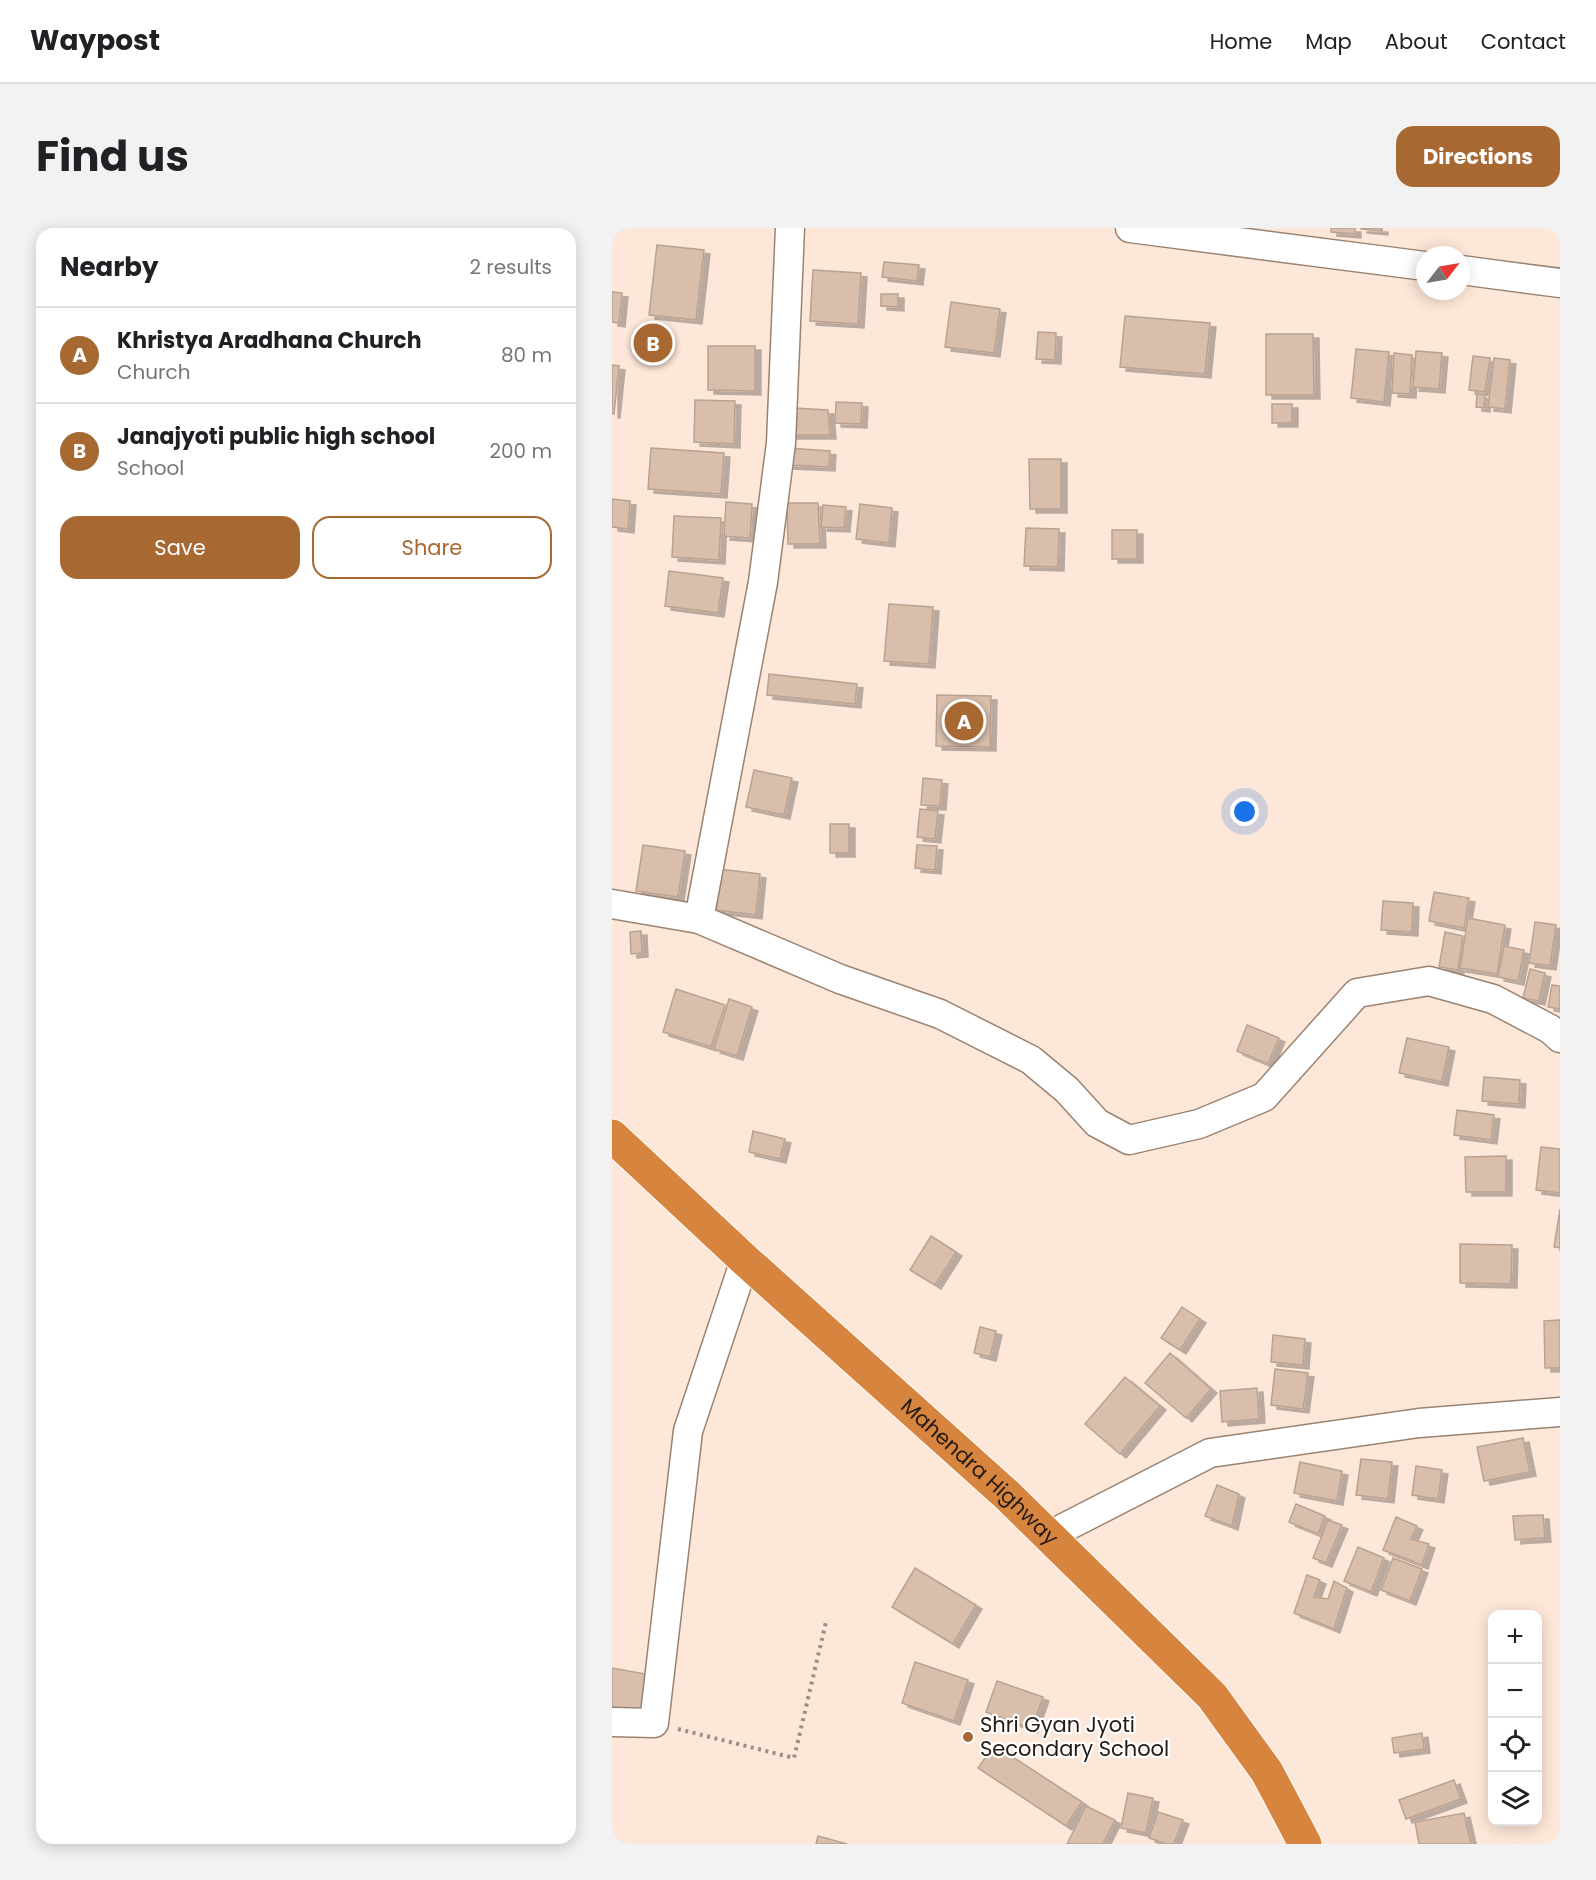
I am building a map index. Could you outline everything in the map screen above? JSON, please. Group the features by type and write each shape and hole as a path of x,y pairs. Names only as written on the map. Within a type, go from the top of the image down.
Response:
{"highway":[{"name":"Mahendra Highway","path":"612,1136 745,1260 998,1488 1212,1696 1266,1772 1305,1844"}],"street":[{"path":"699,919 763,582 781,443 790,228"},
{"path":"1130,228 1416,265"},
{"path":"1470,271 1560,283"},
{"path":"612,904 699,919 840,979 940,1014 1031,1060 1067,1090 1097,1123 1129,1140 1199,1124 1264,1097 1357,993 1429,981 1493,999 1550,1029 1560,1038"},
{"path":"612,1722 654,1723 688,1431 745,1260"},
{"path":"1048,1536 1210,1453 1419,1423 1560,1412"}],"path":[{"path":"654,1723 794,1758 826,1622"}],"building":[{"path":"1331,228 1355,228 1355,234 1331,232"},
{"path":"1382,228 1382,231 1361,229"},
{"path":"657,245 704,250 696,320 649,315"},
{"path":"884,262 919,265 917,281 882,277"},
{"path":"813,270 861,273 858,324 810,321"},
{"path":"612,292 622,293 619,323 612,322"},
{"path":"881,294 898,294 898,307 881,306"},
{"path":"951,302 1000,309 994,353 945,347"},
{"path":"1125,316 1210,323 1205,374 1120,367"},
{"path":"1038,332 1056,333 1055,360 1036,359"},
{"path":"1266,334 1313,334 1314,395 1266,395"},
{"path":"708,346 755,346 755,391 708,390"},
{"path":"1356,349 1389,352 1384,402 1351,398"},
{"path":"1416,351 1442,353 1439,389 1413,387"},
{"path":"1394,353 1412,355 1410,394 1392,393"},
{"path":"1473,356 1490,358 1485,392 1469,390"},
{"path":"1494,358 1510,360 1505,409 1488,407"},
{"path":"612,365 619,366 614,414 612,414"},
{"path":"1477,394 1485,395 1484,408 1476,407"},
{"path":"695,400 735,401 734,444 694,442"},
{"path":"836,402 862,403 861,424 835,423"},
{"path":"1272,404 1292,404 1292,423 1272,423"},
{"path":"794,408 828,410 830,435 789,435"},
{"path":"651,448 724,453 721,494 648,489"},
{"path":"789,448 830,451 829,467 788,465"},
{"path":"1029,459 1061,459 1061,509 1030,509"},
{"path":"612,499 630,501 628,529 612,527"},
{"path":"726,502 752,504 750,538 724,536"},
{"path":"787,503 818,503 820,544 788,544"},
{"path":"860,504 892,508 889,543 856,539"},
{"path":"823,505 846,507 844,528 821,527"},
{"path":"674,516 721,518 719,560 672,557"},
{"path":"1026,528 1059,529 1058,567 1024,566"},
{"path":"1112,530 1137,530 1137,559 1112,559"},
{"path":"669,571 723,578 718,613 665,606"},
{"path":"889,604 933,607 929,664 884,661"},
{"path":"769,674 857,684 855,704 767,695"},
{"path":"937,695 991,696 990,747 936,746"},
{"path":"754,770 792,778 784,815 746,807"},
{"path":"923,778 942,780 940,806 921,805"},
{"path":"920,809 938,811 935,839 917,837"},
{"path":"830,824 849,824 849,853 830,853"},
{"path":"643,845 685,851 678,897 636,891"},
{"path":"917,845 937,846 935,870 915,868"},
{"path":"719,869 760,874 756,915 715,910"},
{"path":"1434,892 1469,898 1464,928 1429,921"},
{"path":"1383,901 1413,903 1412,932 1381,930"},
{"path":"1468,918 1505,925 1497,974 1460,968"},
{"path":"1535,922 1556,925 1550,966 1529,963"},
{"path":"641,931 642,953 631,954 630,932"},
{"path":"1445,932 1463,936 1458,970 1439,967"},
{"path":"1504,946 1524,950 1518,981 1498,977"},
{"path":"1530,969 1545,973 1539,1001 1523,998"},
{"path":"1552,985 1560,986 1560,1009 1548,1007"},
{"path":"676,989 725,1005 711,1047 663,1032"},
{"path":"729,999 752,1007 737,1056 714,1049"},
{"path":"1247,1025 1279,1038 1268,1064 1237,1051"},
{"path":"1407,1038 1449,1047 1442,1082 1399,1073"},
{"path":"1484,1077 1520,1080 1519,1104 1482,1101"},
{"path":"1457,1110 1494,1115 1491,1140 1454,1135"},
{"path":"753,1131 785,1139 780,1159 749,1152"},
{"path":"1541,1147 1560,1149 1560,1193 1536,1190"},
{"path":"1506,1156 1506,1192 1466,1192 1465,1157"},
{"path":"1560,1209 1560,1248 1554,1247"},
{"path":"931,1236 956,1252 935,1285 910,1270"},
{"path":"1460,1244 1512,1245 1511,1284 1460,1283"},
{"path":"1182,1307 1200,1319 1180,1350 1161,1338"},
{"path":"1560,1320 1560,1368 1545,1368 1544,1321"},
{"path":"980,1327 996,1331 990,1357 974,1353"},
{"path":"1273,1335 1305,1339 1303,1365 1271,1362"},
{"path":"1170,1353 1211,1389 1186,1418 1145,1383"},
{"path":"1275,1369 1308,1373 1303,1409 1271,1405"},
{"path":"1125,1377 1160,1406 1120,1454 1085,1424"},
{"path":"1257,1388 1259,1419 1222,1422 1220,1391"},
{"path":"1523,1438 1530,1472 1484,1481 1477,1447"},
{"path":"1361,1459 1392,1462 1388,1499 1356,1495"},
{"path":"1300,1462 1342,1471 1337,1501 1294,1493"},
{"path":"1416,1466 1442,1470 1438,1499 1412,1495"},
{"path":"1217,1485 1239,1494 1232,1526 1205,1516"},
{"path":"1296,1504 1325,1516 1318,1534 1289,1522"},
{"path":"1543,1515 1545,1538 1515,1540 1513,1516"},
{"path":"1396,1517 1417,1526 1411,1539 1429,1544 1422,1565 1383,1550"},
{"path":"1328,1520 1342,1525 1326,1563 1313,1558"},
{"path":"1358,1547 1384,1558 1371,1592 1344,1581"},
{"path":"1393,1558 1422,1569 1410,1601 1381,1590"},
{"path":"915,1568 976,1605 953,1644 892,1607"},
{"path":"1307,1575 1320,1580 1314,1597 1328,1599 1334,1581 1347,1588 1334,1629 1294,1613"},
{"path":"915,1662 968,1680 954,1721 902,1703"},
{"path":"612,1668 651,1675 644,1712 612,1707"},
{"path":"997,1681 1043,1697 1032,1729 986,1712"},
{"path":"1422,1733 1424,1749 1394,1753 1392,1738"},
{"path":"994,1745 1082,1802 1066,1826 978,1768"},
{"path":"1454,1780 1461,1799 1406,1819 1399,1800"},
{"path":"1128,1793 1153,1798 1146,1833 1121,1828"},
{"path":"1086,1806 1115,1820 1103,1844 1067,1844"},
{"path":"1158,1812 1183,1820 1174,1844 1149,1838"},
{"path":"1464,1813 1471,1844 1419,1844 1415,1822"},
{"path":"818,1836 847,1844 816,1844"}],"place":[{"name":"Janajyoti public high school","path":"653,343"},
{"name":"Khristya Aradhana Church","path":"964,721"},
{"name":"Shri Gyan Jyoti Secondary School","path":"968,1737"}]}
